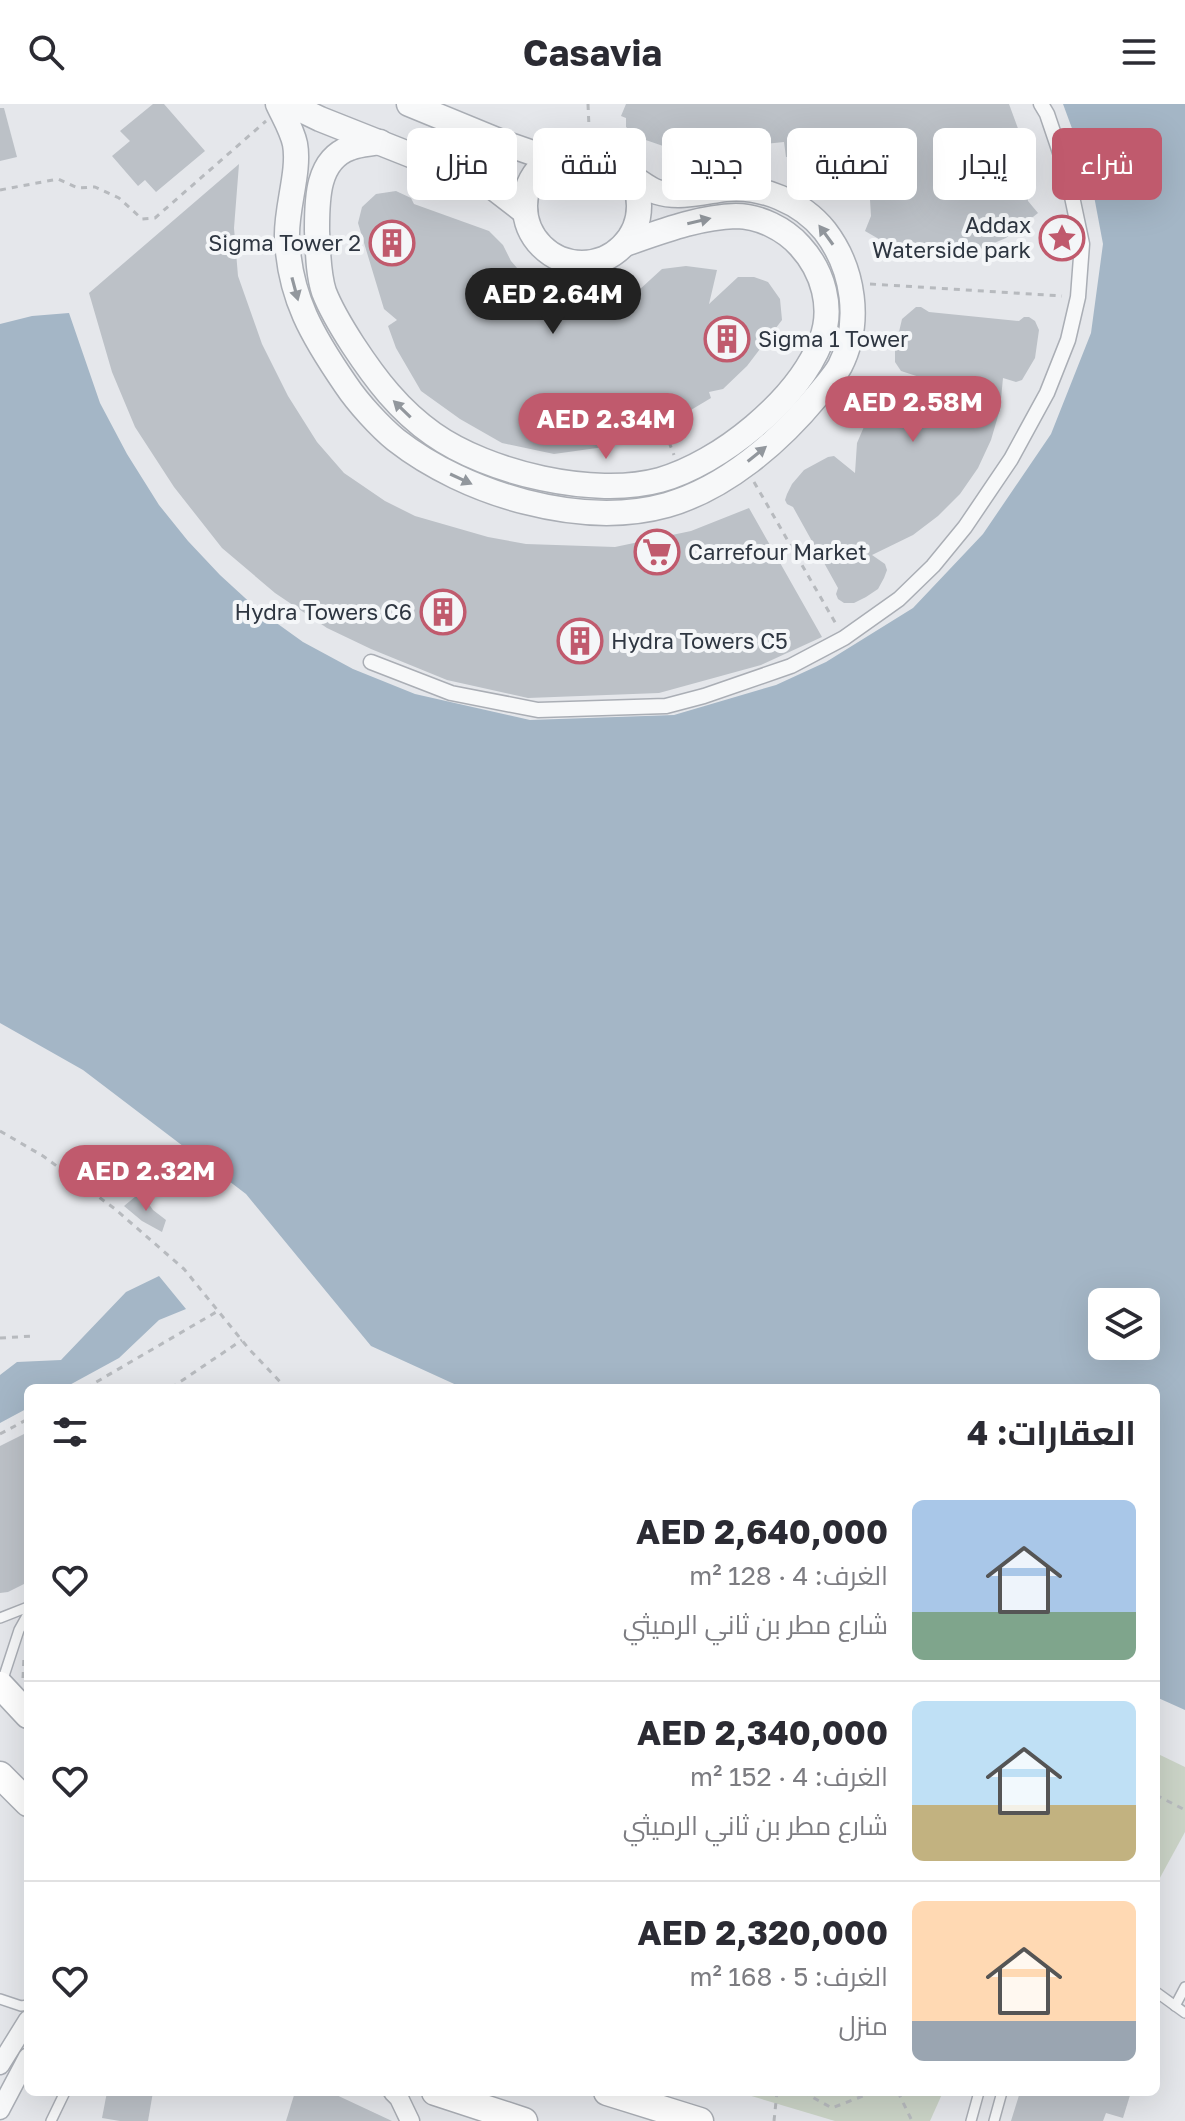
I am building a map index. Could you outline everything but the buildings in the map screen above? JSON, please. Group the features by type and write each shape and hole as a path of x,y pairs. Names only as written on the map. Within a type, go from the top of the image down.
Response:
{"main road":[{"path":"8,1684 24,1709"},
{"path":"0,1775 24,1799"},
{"path":"447,2096 524,2121"},
{"path":"620,2096 700,2121"}],"street":[{"path":"409,104 533,153"},
{"path":"371,662 451,693 538,710 666,706 791,666 844,638 899,599 933,566 965,527 1011,459 1047,393 1068,340 1078,297 1082,244 1067,173 1041,104"},
{"path":"284,110 380,142 494,188 525,212"},
{"path":"284,110 295,145 296,161 288,206 289,267 297,299 310,330 348,388 394,439 424,459 480,487 553,508 603,513 632,512 668,505 702,491 744,465 796,419 839,367 847,346 852,324 850,282 842,258 812,217 777,196 762,191 731,189 679,195 656,191 646,185"},
{"path":"380,142 341,151 323,173 317,235 323,290 340,324 374,377 413,420 439,438 491,463 530,475 570,483 630,485 689,470 714,456 737,440 780,401 814,354 822,340 826,321 822,280 809,256 795,240 761,220 740,216 714,218 625,244 593,262 574,263 556,257 541,246 530,231 525,212 527,192 533,178"},
{"path":"625,244 634,228 638,200"},
{"path":"0,2065 24,2026"},
{"path":"0,2110 24,2064"},
{"path":"397,2096 410,2121"}],"lane":[{"path":"0,1618 24,1609"},
{"path":"8,1684 19,1630 24,1621"},
{"path":"1175,2006 1185,1987"},
{"path":"1160,1995 1185,2013"},
{"path":"0,1999 24,2006"},
{"path":"51,2121 63,2096"},
{"path":"971,2121 978,2096"},
{"path":"994,2121 1001,2096"}],"path":[{"path":"588,104 589,128"},
{"path":"0,190 58,179 78,188 95,187 119,198 142,219 155,218 271,117 284,110"},
{"path":"850,282 1078,297"},
{"path":"744,465 844,638"},
{"path":"0,1131 43,1156 115,1209 184,1269 282,1384"},
{"path":"93,1384 218,1311"},
{"path":"0,1338 34,1336"},
{"path":"174,1384 242,1340"},
{"path":"0,1434 24,1421"},
{"path":"8,1684 24,1654"},
{"path":"1160,1797 1185,1810"},
{"path":"774,2121 777,2096"},
{"path":"810,2096 832,2108 863,2096"},
{"path":"900,2096 912,2121"}],"shaded area":[{"path":"1160,1755 1185,1767 1185,1832 1160,1878"},
{"path":"751,2096 941,2096 930,2121 835,2121"}],"water":[{"path":"1063,104 1185,104 1185,1710 1160,1699 1160,1384 454,1384 371,1346 246,1194 83,1070 0,1023 0,324 32,316 69,313 100,403 159,505 220,575 257,609 303,642 353,669 415,694 530,720 674,715 776,685 826,662 913,608 983,534 1051,434 1091,333 1103,244 1095,200 1162,200 1162,128 1072,128"},
{"path":"159,1276 186,1309 159,1320 119,1358 71,1384 24,1384 24,1410 0,1423 0,1375 17,1362 61,1360 126,1292"}],"place":[{"name":"Addax Waterside park","path":"1062,238"},
{"name":"Sigma Tower 2","path":"392,243"},
{"name":"Sigma 1 Tower","path":"727,339"},
{"name":"Carrefour Market","path":"657,552"},
{"name":"Hydra Towers C6","path":"443,612"},
{"name":"Hydra Towers C5","path":"580,641"}]}
